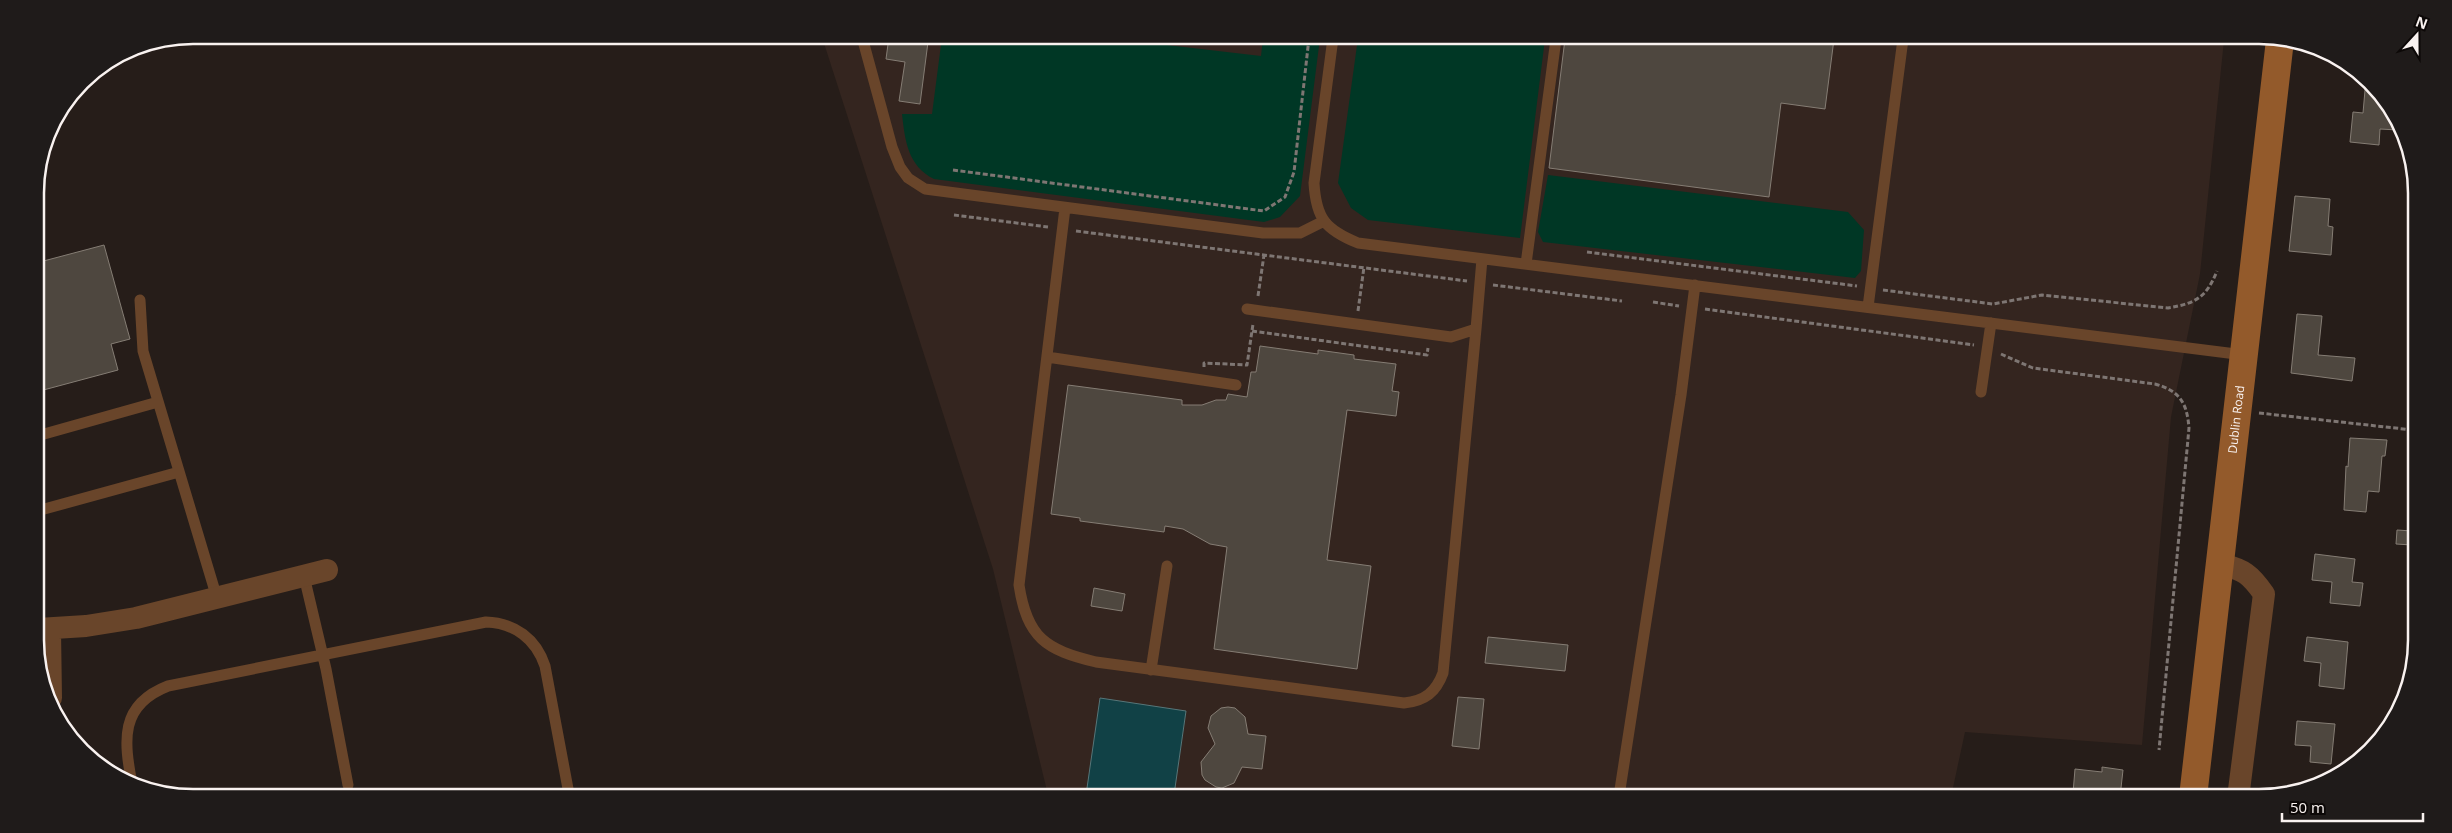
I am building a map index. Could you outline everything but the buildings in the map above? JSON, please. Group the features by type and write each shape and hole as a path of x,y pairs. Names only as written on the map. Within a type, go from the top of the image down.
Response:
{"main road":[{"name":"Dublin Road","path":"2194,789 2239,411 2279,45"}],"street":[{"path":"2221,564 2240,569 2250,576 2264,594 2239,789"},
{"path":"49,675 44,630 136,618 327,570"}],"lane":[{"path":"864,44 892,147 900,167 908,178 925,189 1263,233 1300,233 1324,221"},
{"path":"1332,44 1314,183 1315,205 1324,221 1337,235 1358,244 2245,355"},
{"path":"1526,264 1555,44"},
{"path":"1868,307 1902,44"},
{"path":"1065,208 1019,585 1026,618 1032,630 1063,654 1096,662 1404,703 1416,702 1429,695 1438,685 1443,673 1482,259"},
{"path":"1620,789 1681,396 1695,286"},
{"path":"140,300 143,351 217,598"},
{"path":"1251,310 1451,337 1476,329"},
{"path":"1981,392 1990,323"},
{"path":"1047,357 1236,385"},
{"path":"44,434 158,402"},
{"path":"44,509 179,472"},
{"path":"1151,670 1167,566"},
{"path":"304,576 323,654 348,785"},
{"path":"130,775 126,749 127,730 133,713 143,700 155,691 168,686 486,622 497,623 524,634 540,653 545,666 568,789"}],"path":[{"path":"953,170 1264,211 1285,197 1294,172 1308,44"},
{"path":"954,215 1622,301"},
{"path":"1587,252 1993,304 2042,295 2168,308 2188,305 2201,297 2211,287 2217,271"},
{"path":"1202,380 1204,363 1247,366 1252,331 1251,310 1264,255"},
{"path":"1354,345 1364,267"},
{"path":"1653,302 1987,347 2033,368 2155,384 2168,388 2186,406 2189,433 2159,750"},
{"path":"1252,331 1427,355 1429,334"},
{"path":"2239,411 2408,429"}],"shaded area":[{"path":"824,44 2224,44 2200,274 2171,417 2142,745 1965,732 1953,789 1047,789 993,569"}],"green space":[{"path":"941,44 1158,44 1261,56 1262,44 1319,44 1300,196 1280,217 1264,222 934,179 918,167 909,152 902,114 932,114"},
{"path":"1357,44 1544,44 1520,238 1368,220 1351,208 1338,183"},
{"path":"1548,175 1848,212 1864,230 1861,271 1855,278 1543,242 1538,232"}],"water":[{"path":"1100,698 1186,711 1175,789 1087,789"}]}
